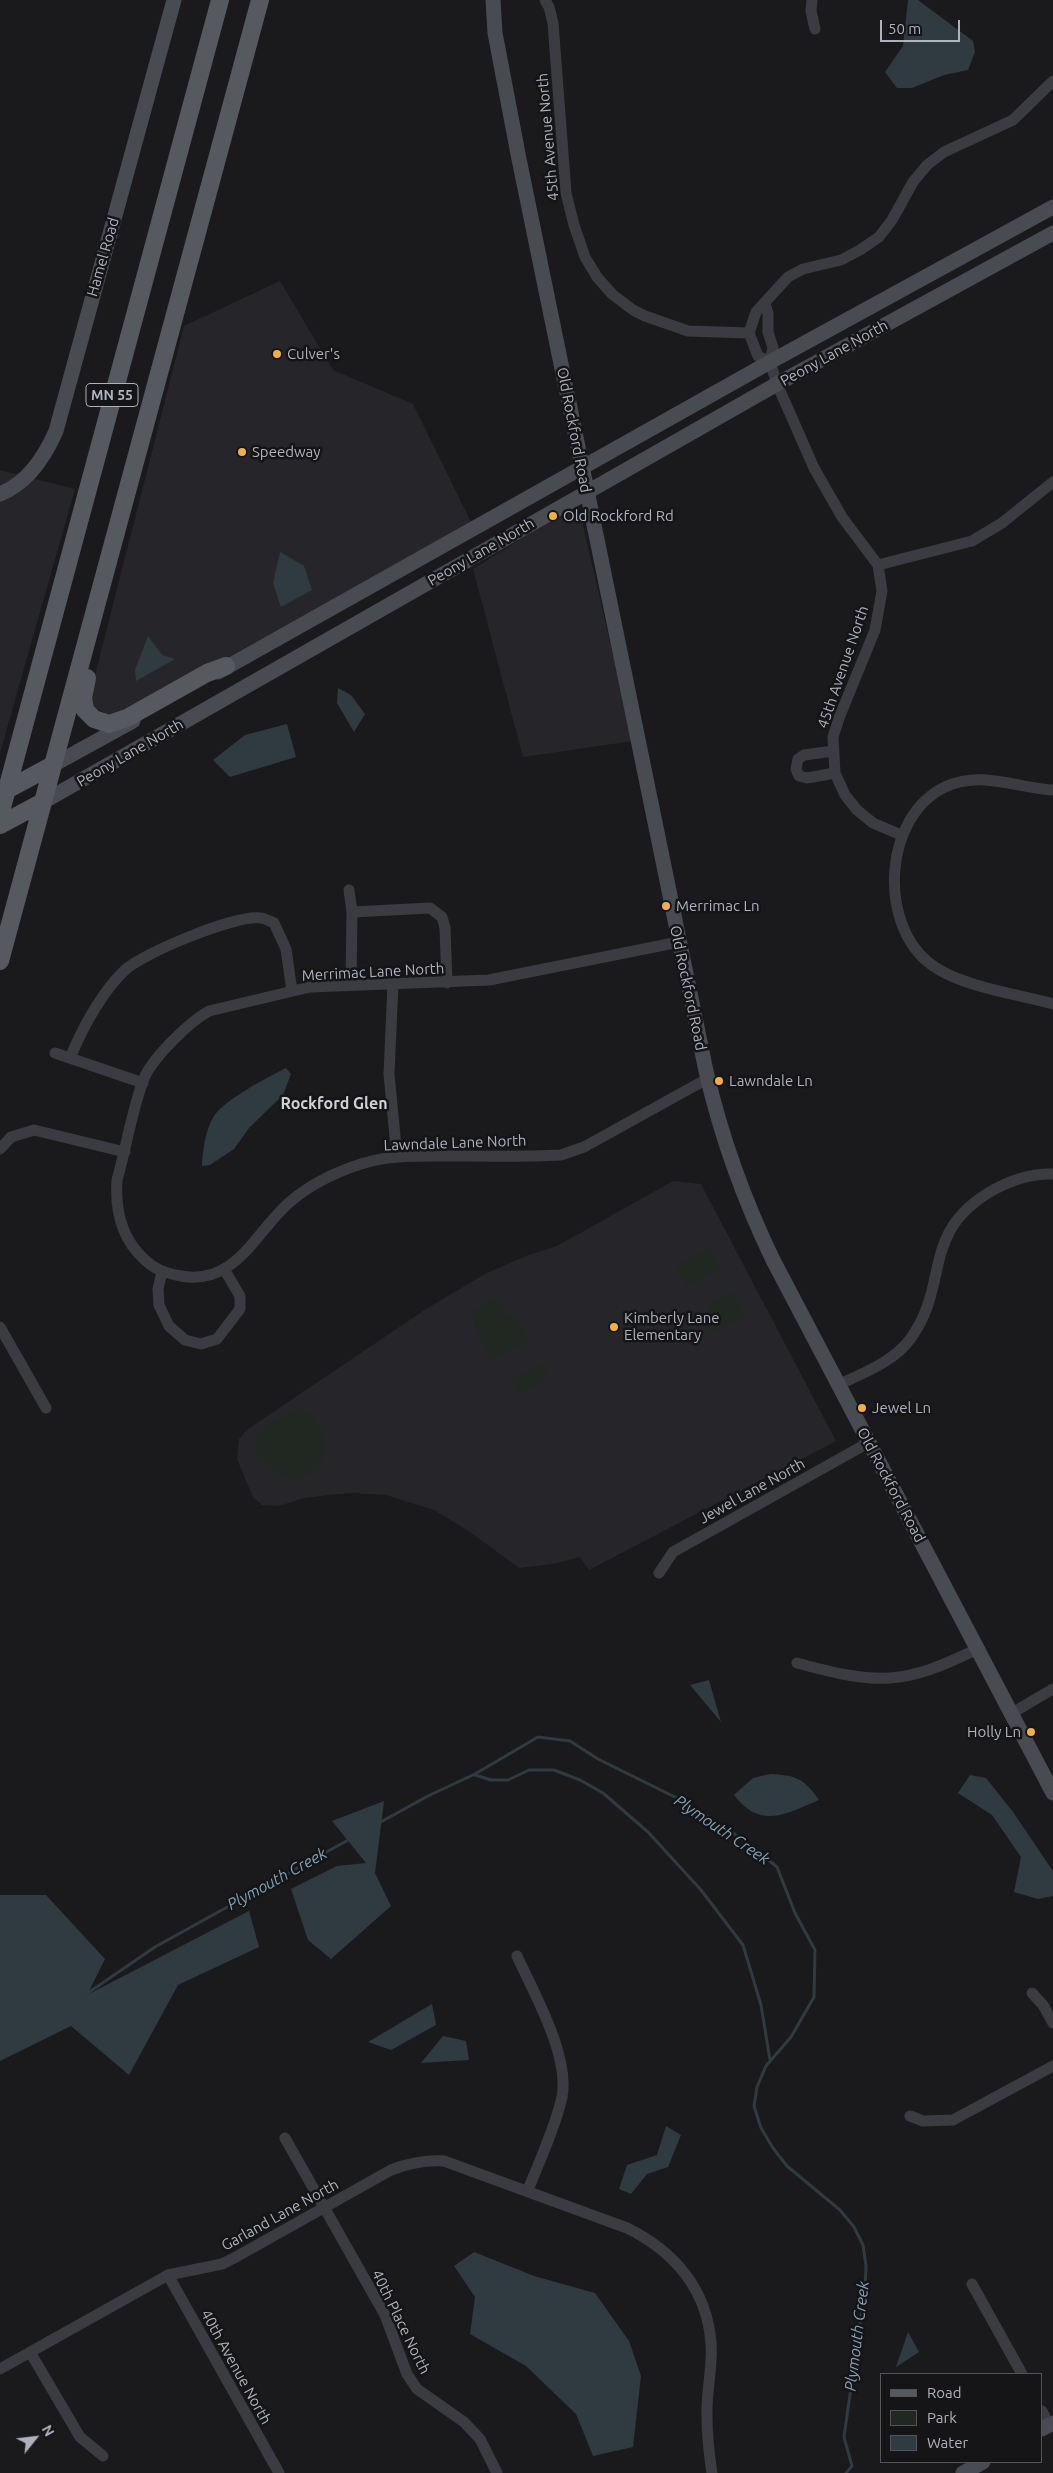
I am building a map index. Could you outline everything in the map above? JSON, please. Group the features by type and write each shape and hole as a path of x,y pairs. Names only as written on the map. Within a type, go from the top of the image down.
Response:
{"main road":[{"name":"MN 55","path":"0,815 3,792 220,0"},
{"name":"MN 55","path":"0,961 260,0"},
{"path":"109,560 83,698 83,704 89,715 108,724 127,718 207,673 226,666"},
{"path":"3,792 53,765"},
{"path":"0,825 43,802"}],"street":[{"name":"Hamel Road","path":"0,494 31,472 46,454 56,431 174,0"},
{"name":"Old Rockford Road","path":"493,0 495,33 504,79 679,942 708,1079 738,1178 754,1220 838,1385 979,1648 1053,1793"},
{"name":"45th Avenue North","path":"545,0 553,23 566,193 574,225 590,266 612,294 632,310 645,316 688,332 749,333"},
{"path":"812,0 811,11 815,29"},
{"path":"765,304 768,313 768,332 773,348 770,362 758,356 749,333 756,312 788,277 802,269 841,260 860,250 878,237 892,220 913,182 927,165 944,152 1013,120 1053,81"},
{"name":"Peony Lane North","path":"53,765 145,715 226,666 582,469 770,362 1053,207"},
{"name":"Peony Lane North","path":"43,802 778,384 1053,233"},
{"name":"45th Avenue North","path":"770,362 814,468 842,517 878,566 882,591 880,611 838,718 833,737 833,752 835,773 845,795 857,810 873,823 901,835"},
{"path":"878,566 956,546 988,533 1053,482"},
{"path":"833,752 804,755 798,759 796,769 800,776 807,778 835,773"},
{"path":"1053,790 1030,788 992,779 975,779 943,787 918,807 901,835 897,850 896,895 899,917 915,950 928,963 961,980 1053,1004"},
{"path":"349,890 352,912 351,985"},
{"path":"352,912 430,908 442,917 445,928 447,983"},
{"path":"70,1058 83,1028 125,970 146,956 201,932 244,919 260,918 274,923 286,949 292,991"},
{"name":"Merrimac Lane North","path":"125,1152 143,1083 157,1060 195,1018 222,1006 310,987 447,983 505,978 679,942"},
{"path":"393,984 389,1074 397,1157"},
{"path":"55,1054 143,1083"},
{"name":"Lawndale Lane North","path":"125,1152 117,1180 116,1198 118,1216 128,1239 150,1265 162,1272 188,1277 207,1276 224,1269 240,1259 272,1218 291,1200 313,1185 363,1163 397,1157 561,1155 584,1147 708,1079"},
{"path":"0,1149 11,1137 34,1130 125,1152"},
{"path":"838,1385 895,1355 910,1340 921,1323 928,1305 943,1243 953,1224 966,1208 1003,1184 1025,1177 1053,1174"},
{"path":"162,1272 158,1289 158,1305 169,1326 185,1340 201,1344 216,1339 240,1309 240,1296 224,1269"},
{"path":"0,1327 46,1408"},
{"name":"Jewel Lane North","path":"659,1573 673,1552 868,1443"},
{"path":"797,1664 862,1678 893,1678 933,1670 979,1648"},
{"path":"1012,1712 1053,1689"},
{"path":"517,1956 555,2043 561,2060 563,2077 562,2095 558,2112 528,2190"},
{"path":"1032,1993 1044,2005 1053,2023"},
{"path":"910,2116 923,2121 953,2120 1053,2066"},
{"name":"40th Place North","path":"285,2138 387,2320 407,2374 417,2389 464,2422 480,2439 496,2473"},
{"name":"Garland Lane North","path":"0,2369 168,2276 222,2264 392,2170 408,2163 426,2160 444,2161 461,2165 627,2228 649,2239 669,2254 686,2273 699,2294 705,2310 712,2343 706,2415 712,2473"},
{"name":"40th Avenue North","path":"168,2276 279,2473"},
{"path":"972,2284 1021,2373"},
{"path":"30,2352 80,2437 102,2456"},
{"path":"1043,2414 1048,2426"},
{"path":"963,2473 981,2463"}],"shaded area":[{"path":"280,281 333,370 413,404 471,522 126,714 109,715 91,706 90,695 184,326"},
{"path":"0,470 75,489 0,753"},
{"path":"569,509 576,511 581,517 633,741 523,757 473,569"},
{"path":"673,1181 701,1184 836,1441 589,1570 580,1557 553,1564 519,1568 470,1532 434,1510 386,1495 352,1493 329,1495 304,1498 279,1506 262,1505 253,1497 237,1459 239,1439 248,1429 429,1307 487,1273 526,1256 557,1246"}],"green space":[{"path":"709,1248 720,1268 687,1286 676,1267"},
{"path":"731,1291 745,1315 712,1334 708,1328 711,1313 707,1305"},
{"path":"496,1298 508,1318 513,1315 531,1341 493,1360 479,1336 474,1310"},
{"path":"544,1364 549,1372 538,1384 519,1395 511,1380"},
{"path":"299,1408 312,1416 320,1427 325,1438 325,1450 322,1461 314,1470 303,1477 288,1480 256,1455 256,1445 258,1437 267,1425"}],"water":[{"path":"908,0 918,0 973,41 975,52 968,70 944,75 912,88 897,88 885,72 903,46"},
{"path":"280,552 304,566 312,590 281,607 273,583"},
{"path":"148,636 162,655 175,659 136,681 135,670"},
{"path":"338,688 351,695 365,714 354,732 337,703"},
{"path":"287,724 296,757 230,777 213,760 245,735"},
{"path":"286,1068 291,1074 283,1095 249,1128 234,1149 210,1165 202,1166 207,1133 211,1121 219,1110 247,1089"},
{"path":"709,1680 721,1722 690,1685"},
{"path":"770,1774 786,1775 798,1779 809,1787 819,1800 774,1816 754,1813 734,1795 753,1778"},
{"path":"970,1775 986,1778 1013,1812 1053,1871 1053,1896 1038,1899 1014,1892 1021,1857 992,1815 958,1793"},
{"path":"384,1801 375,1873 391,1906 331,1959 308,1940 291,1889 337,1866 366,1863 332,1821"},
{"path":"0,1895 46,1895 105,1959 87,1995 249,1911 259,1947 178,1985 129,2075 71,2026 0,2061"},
{"path":"432,2004 436,2025 391,2050 368,2042"},
{"path":"443,2036 466,2041 469,2060 421,2063"},
{"path":"666,2126 681,2135 668,2167 647,2174 631,2194 619,2189 627,2165 657,2155"},
{"path":"474,2252 534,2276 595,2293 629,2341 641,2376 633,2447 593,2456 576,2414 526,2366 470,2334 475,2297 454,2266"},
{"path":"908,2332 919,2352 896,2367"}],"waterway":[{"name":"Plymouth Creek","path":"377,1824 428,1796 475,1774 538,1737 570,1741 598,1759 687,1803 748,1843 777,1867 795,1913 815,1950 814,1997 791,2037 766,2066 757,2087 754,2106 761,2128 787,2166 840,2210 854,2227 863,2245 866,2266 865,2289 844,2437 852,2466 846,2473"},
{"name":"Plymouth Creek","path":"475,1775 491,1780 508,1780 529,1770 554,1770 580,1780 603,1793 648,1832 701,1890 743,1945 761,2005 770,2060"},
{"name":"Plymouth Creek","path":"82,1997 155,1947 350,1839"}],"place":[{"name":"Culver's","path":"277,354"},
{"name":"Speedway","path":"242,452"},
{"name":"Old Rockford Rd","path":"553,516"},
{"name":"Merrimac Ln","path":"666,906"},
{"name":"Lawndale Ln","path":"719,1081"},
{"name":"Kimberly Lane Elementary","path":"614,1327"},
{"name":"Jewel Ln","path":"862,1408"},
{"name":"Holly Ln","path":"1031,1732"}],"district":[{"name":"Rockford Glen","path":"334,1104"}]}
